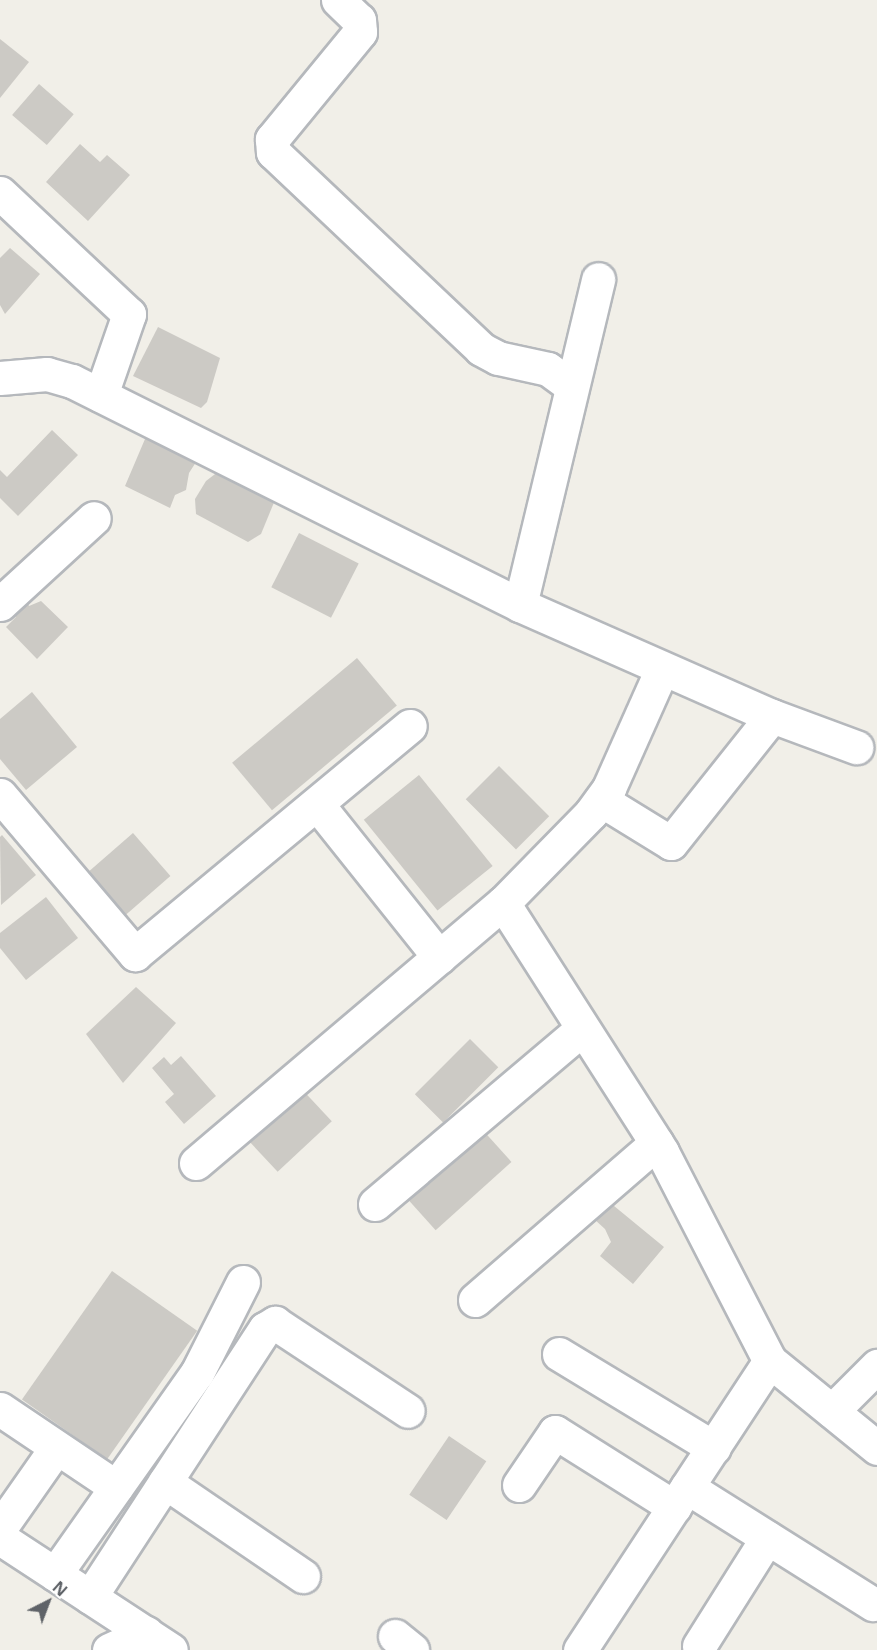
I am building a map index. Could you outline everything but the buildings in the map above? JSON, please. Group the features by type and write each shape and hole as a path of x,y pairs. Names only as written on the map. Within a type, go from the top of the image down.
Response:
{"street":[{"path":"338,0 359,20 360,32 272,139 273,152 481,349 498,358 548,369 570,385"},
{"path":"0,192 129,314 101,395"},
{"path":"520,605 570,385 598,279"},
{"path":"0,378 59,375 520,605 772,716 856,747"},
{"path":"0,604 94,518"},
{"path":"196,1163 502,903 601,800 662,669"},
{"path":"601,800 671,843 772,716"},
{"path":"0,795 135,954 410,726"},
{"path":"317,804 439,957"},
{"path":"502,903 656,1143 770,1361 877,1448"},
{"path":"375,1204 582,1030"},
{"path":"475,1300 656,1143"},
{"path":"55,1574 196,1372 243,1282"},
{"path":"90,1597 265,1329 275,1323 408,1411"},
{"path":"559,1354 714,1448"},
{"path":"580,1650 770,1361"},
{"path":"832,1412 877,1366"},
{"path":"0,1409 116,1487"},
{"path":"519,1485 555,1432 680,1497 767,1538 873,1604"},
{"path":"0,1528 56,1448"},
{"path":"165,1482 303,1576"},
{"path":"0,1538 159,1642"},
{"path":"699,1646 767,1538"},
{"path":"109,1650 159,1642"}]}
